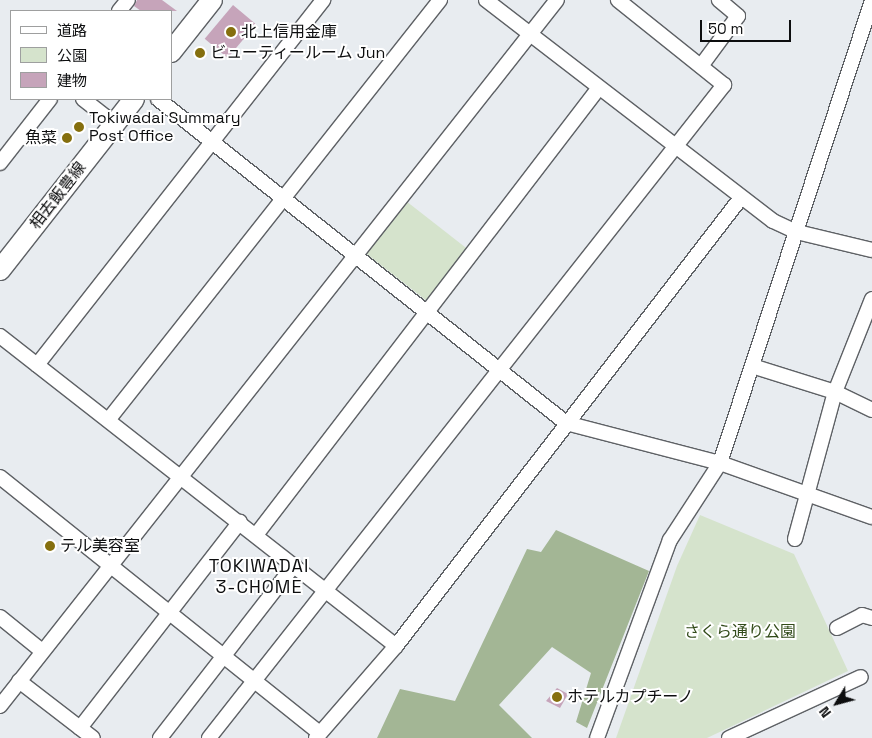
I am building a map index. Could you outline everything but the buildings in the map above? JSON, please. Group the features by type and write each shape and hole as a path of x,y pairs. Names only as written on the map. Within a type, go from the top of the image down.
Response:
{"main road":[{"path":"172,51 212,0"},
{"name":"相去飯豊線","path":"0,270 133,100"}],"street":[{"path":"120,10 128,0"},
{"path":"37,365 323,0"},
{"path":"109,419 440,0"},
{"path":"486,0 740,199 797,232 872,250"},
{"path":"0,706 557,0"},
{"path":"209,738 498,368 724,85 618,0"},
{"path":"701,66 738,16 718,0"},
{"path":"597,738 670,540 720,463 871,5"},
{"path":"256,535 426,310 598,89"},
{"path":"0,163 49,100"},
{"path":"84,100 115,124"},
{"path":"159,100 212,143 284,196 566,423 720,463 872,517"},
{"path":"0,477 255,681 318,736 396,646 740,199"},
{"path":"795,539 834,392 872,299"},
{"path":"0,336 109,419 396,646"},
{"path":"752,366 834,392 872,410"},
{"path":"80,728 240,522"},
{"path":"160,738 294,565"},
{"path":"837,628 862,615 872,618"},
{"path":"0,617 42,651"},
{"path":"729,738 861,677"},
{"path":"19,681 93,738"}],"green space":[{"path":"406,201 467,249 427,301 365,253"},
{"name":"さくら通り公園","path":"700,515 794,554 848,671 707,738 616,738 677,566"},
{"path":"556,530 649,571 587,728 576,722 591,673 552,647 499,705 532,738 377,738 400,689 455,701 527,549 541,552"}],"place":[{"name":"北上信用金庫","path":"231,32"},
{"name":"ビューティールーム Jun","path":"200,53"},
{"name":"Tokiwadai Summary Post Office","path":"79,127"},
{"name":"魚菜","path":"67,138"},
{"name":"テル美容室","path":"50,546"},
{"name":"ホテルカプチーノ","path":"557,697"}],"district":[{"name":"TOKIWADAI 3-CHOME","path":"259,577"}]}
